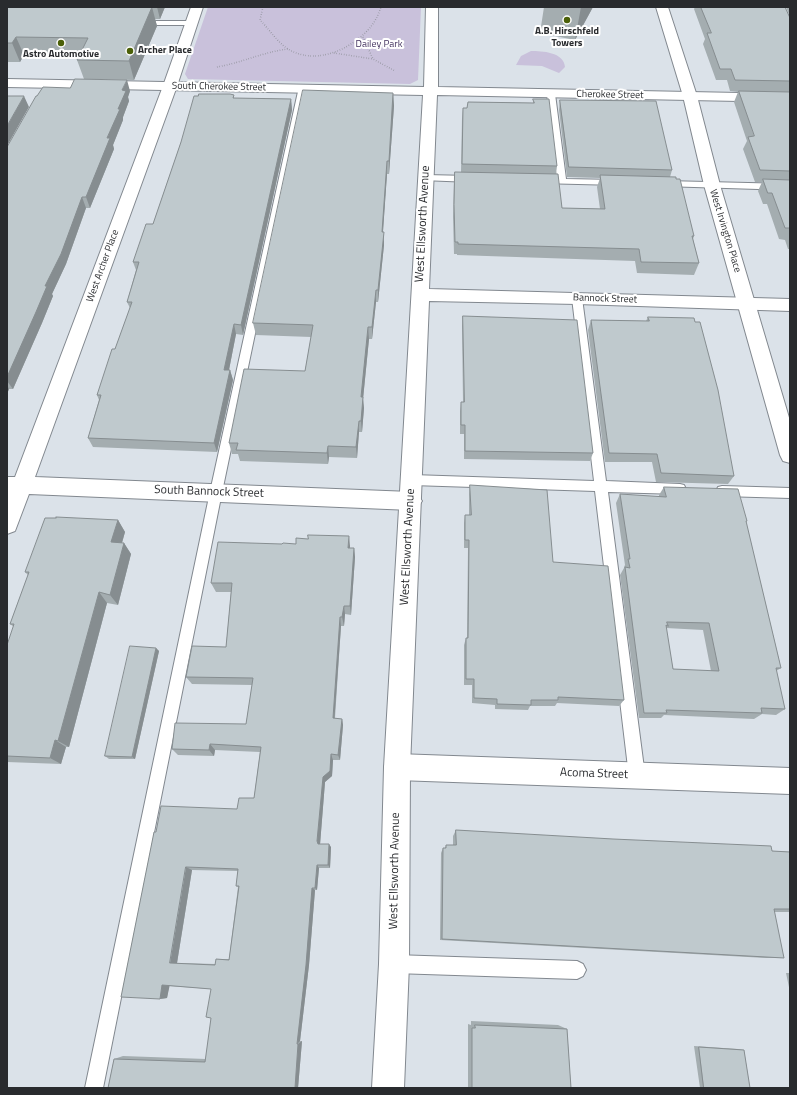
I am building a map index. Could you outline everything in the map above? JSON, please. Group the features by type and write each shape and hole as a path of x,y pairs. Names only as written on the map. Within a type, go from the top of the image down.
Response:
{"street":[{"name":"West Archer Place","path":"7,525 14,485 170,86 197,7"},
{"name":"West Ellsworth Avenue","path":"388,1088 394,964 397,767 430,91 432,7"},
{"name":"West Irvington Place","path":"662,7 690,96 712,185 790,455"},
{"name":"South Cherokee Street","path":"7,83 45,87 170,86 430,91"},
{"name":"Cherokee Street","path":"430,91 790,98"},
{"name":"Bannock Street","path":"420,296 576,298 790,305"},
{"name":"South Bannock Street","path":"14,485 216,492 411,490"},
{"name":"Acoma Street","path":"397,767 790,781"}],"lane":[{"path":"130,22 191,23"},
{"path":"94,1088 216,492 302,89"},
{"path":"551,94 562,181"},
{"path":"425,178 478,180"},
{"path":"532,181 626,183"},
{"path":"657,184 790,187"},
{"path":"576,298 637,776"},
{"path":"411,490 600,486 692,490"},
{"path":"707,490 790,493"},
{"path":"394,964 577,970"}],"path":[{"path":"263,7 260,20 288,49 301,54 317,56 341,50 363,37 378,18 381,7"},
{"path":"363,37 373,59"},
{"path":"212,68 244,61 268,52 288,49"},
{"path":"332,53 354,55 373,59 397,72"}],"green space":[{"name":"Dailey Park","path":"208,7 421,7 418,80 410,84 188,79 185,74"},
{"path":"531,51 541,51 557,55 564,62 565,67 559,73 542,66 516,65 521,56"}],"building":[{"path":"7,7 152,7 129,61 77,60 88,38 16,37 12,43 7,43"},
{"path":"701,7 785,7 790,18 790,81 735,80 731,69 720,69 707,33 711,33"},
{"path":"75,79 127,80 122,90 126,91 107,138 110,138 86,197 82,197 61,254 45,286 47,286 7,377 7,147 36,96 43,87 70,88"},
{"path":"303,90 393,93 389,161 387,161 382,232 384,232 378,290 376,290 372,327 368,327 361,397 363,397 361,421 359,421 356,447 328,446 327,453 236,450 238,443 229,443 244,369 305,371 313,325 253,323"},
{"path":"739,91 790,92 790,171 760,170 748,137 754,136"},
{"path":"199,94 230,94 234,95 233,98 291,99 241,325 234,324 224,370 230,370 214,443 88,438 101,395 97,395 112,349 115,349 132,302 127,302 139,262 133,262 146,224 153,224 181,142 194,96 198,96"},
{"path":"7,96 24,96 7,126"},
{"path":"533,99 549,99 557,166 462,164 463,108 467,108 468,102 534,103"},
{"path":"560,100 656,101 672,170 569,167"},
{"path":"455,172 558,174 562,208 605,209 600,175 676,177 676,179 680,179 699,263 641,262 639,249 458,244 458,242 455,242"},
{"path":"763,179 790,180 790,228 785,228 772,193 768,193"},
{"path":"463,316 577,320 593,453 465,451 465,425 461,425 461,402 464,402"},
{"path":"648,317 694,318 695,322 700,322 718,390 734,476 661,473 657,454 609,453 591,320 649,321"},
{"path":"470,485 547,490 553,562 608,566 624,700 558,697 558,700 531,700 531,705 497,704 497,699 474,698 474,679 466,679 469,540 465,540 465,515 471,515"},
{"path":"664,487 738,489 747,521 781,668 776,668 785,709 761,708 762,713 666,710 667,713 644,713 625,567 630,568 628,559 630,559 620,494 666,497","holes":["667,622 709,623 719,671 673,669 666,625 668,626"]},
{"path":"56,517 118,520 111,542 124,543 110,595 99,592 58,741 55,740 50,758 7,756 7,645 14,624 10,624 29,572 25,572 45,518"},
{"path":"308,535 349,536 348,548 354,548 350,606 344,606 342,617 340,617 333,718 342,719 338,755 331,754 330,771 323,777 317,841 318,844 329,844 328,865 317,865 315,888 312,888 306,965 297,1044 295,1088 108,1088 114,1059 205,1062 211,1018 206,1017 211,989 162,985 160,999 121,997 154,832 156,832 161,806 237,809 239,798 254,798 261,747 210,744 209,750 172,749 175,723 246,724 253,678 186,677 192,646 226,647 232,583 211,583 218,542 296,544 296,538 308,539","holes":["186,867 238,869 236,886 239,886 229,960 216,959 215,965 170,963"]},
{"path":"130,646 156,648 132,757 105,756"},
{"path":"456,830 771,846 772,851 790,852 790,909 774,909 784,958 442,939 443,848 446,848 446,845 456,845"},
{"path":"475,1025 567,1029 571,1088 472,1088 472,1028 475,1028"},
{"path":"699,1047 744,1050 750,1088 704,1088"}],"place":[{"name":"A.B. Hirschfeld Towers","path":"567,20"},
{"name":"Astro Automotive","path":"61,43"},
{"name":"Archer Place","path":"130,51"}]}
